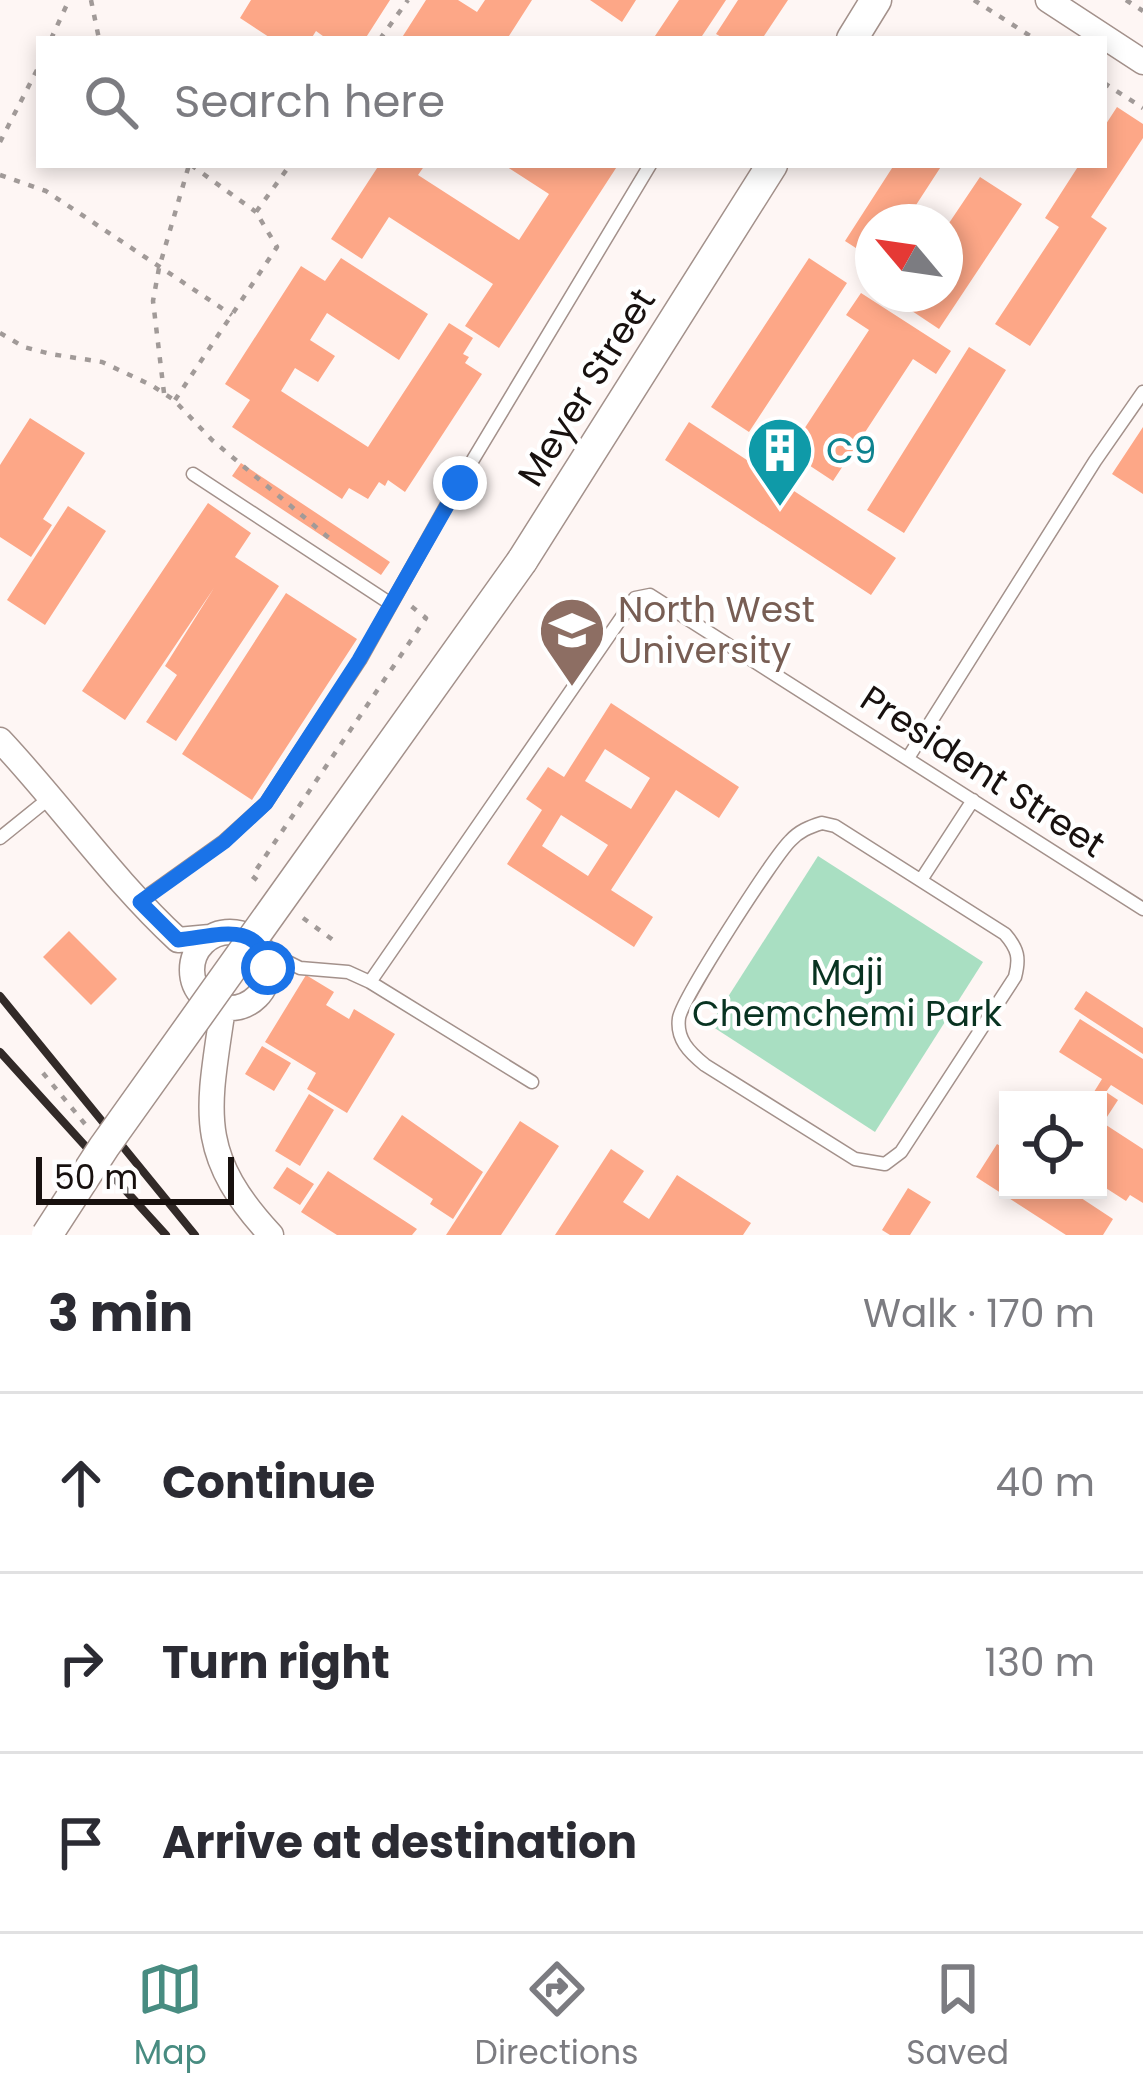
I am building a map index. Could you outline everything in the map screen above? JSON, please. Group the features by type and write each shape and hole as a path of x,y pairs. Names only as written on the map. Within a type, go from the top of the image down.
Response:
{"street":[{"path":"854,36 876,0"},
{"path":"1048,0 1103,36"},
{"path":"1107,39 1143,62"},
{"name":"Meyer Street","path":"47,1235 104,1147 522,561 770,168"},
{"path":"0,740 178,940 231,932 243,934 262,949 268,978 259,996 242,1007 223,1008 200,994 192,977 197,950 210,938"},
{"path":"223,1008 211,1125 230,1186 271,1235"}],"lane":[{"path":"140,902 224,842 266,803 392,604 648,168"},
{"path":"908,758 1143,392"},
{"path":"193,474 392,604"},
{"name":"President Street","path":"370,982 635,598 650,595 1143,909"},
{"path":"0,838 52,795"},
{"path":"921,880 974,800"},
{"path":"835,826 921,880 1005,934 1017,947 1019,961 1015,977 901,1152 885,1164 854,1159 689,1052 679,1033 685,1001 793,837 807,827 835,826"},
{"path":"262,949 300,968 348,972 370,982 532,1082"}],"path":[{"path":"52,36 69,0"},
{"path":"91,0 98,36"},
{"path":"382,36 407,0"},
{"path":"974,0 1030,36"},
{"path":"1126,0 1143,11"},
{"path":"0,142 36,72"},
{"path":"1107,85 1143,108"},
{"path":"164,393 153,301 158,268 189,168"},
{"path":"174,400 277,248 256,212 194,168"},
{"path":"256,212 288,168"},
{"path":"0,175 46,191 232,315"},
{"path":"0,333 37,351 102,362 164,393 212,440"},
{"path":"43,1073 104,1147"}],"green space":[{"name":"Maji Chemchemi Park","path":"818,856 983,962 875,1132 710,1025"}],"building":[{"path":"251,0 390,0 367,36 323,36 316,31 313,36 267,36 240,18"},
{"path":"426,0 458,0 477,12 485,0 532,0 509,36 403,36"},
{"path":"590,0 636,0 622,22"},
{"path":"679,0 726,0 702,36 655,36"},
{"path":"738,0 788,0 764,36 716,34"},
{"path":"1117,107 1143,124 1143,138 1091,217 1107,228 1030,346 995,324 1059,227 1045,218 1077,168 1107,168 1107,122"},
{"path":"377,168 423,168 418,175 519,240 549,194 509,168 616,168 499,348 465,326 493,284 389,217 362,259 331,239"},
{"path":"892,168 940,168 917,204 869,204"},
{"path":"980,177 1022,204 963,293 963,204"},
{"path":"855,225 855,247 845,241"},
{"path":"341,258 428,314 399,360 327,313 310,340 335,356 318,382 295,368 281,391 368,447 449,323 473,338 463,354 469,357 465,363 482,374 405,492 388,480 385,486 379,482 368,499 349,488 342,499 232,427 250,400 225,384 301,266 325,281"},
{"path":"809,258 847,283 749,432 711,407"},
{"path":"855,302 855,312 890,312 951,351 936,374 913,359 833,481 789,452 869,330 846,315"},
{"path":"914,312 950,312 939,329"},
{"path":"969,347 1006,370 904,533 867,510"},
{"path":"30,418 85,453 43,519 52,525 31,557 0,537 0,465"},
{"name":"C9","path":"689,422 896,558 871,595 665,460"},
{"path":"1143,427 1143,494 1112,474"},
{"path":"241,463 390,562 381,575 232,476"},
{"path":"208,503 251,533 235,557 279,586 176,741 146,722 177,675 165,666 214,588 125,720 82,691"},
{"path":"68,506 106,531 45,625 7,600"},
{"path":"286,593 357,639 252,800 182,754"},
{"path":"611,703 739,787 719,818 676,790 611,890 653,917 634,947 507,864 542,810 526,799 548,767 564,777","holes":["605,749 650,778 631,809 585,781","561,815 608,845 588,876 542,846"]},
{"path":"69,931 117,979 91,1005 43,957"},
{"path":"306,975 334,992 326,1005 349,1019 354,1009 395,1034 347,1113 307,1089 316,1073 265,1042"},
{"path":"1086,991 1143,1028 1143,1054 1074,1009"},
{"path":"1080,1019 1143,1059 1143,1105 1111,1085 1107,1091 1095,1091 1102,1079 1059,1052"},
{"path":"262,1046 291,1063 274,1091 245,1074"},
{"path":"1107,1093 1118,1100 1107,1117"},
{"path":"309,1094 334,1110 300,1166 275,1151"},
{"path":"402,1115 483,1172 453,1219 430,1204 433,1199 373,1159"},
{"path":"520,1121 559,1146 501,1235 446,1235"},
{"path":"1107,1126 1143,1149 1143,1203 1130,1195 1126,1201 1107,1189"},
{"path":"997,1144 999,1145 999,1192 976,1177"},
{"path":"611,1149 644,1171 623,1202 649,1219 677,1175 751,1223 743,1235 555,1235"},
{"path":"287,1167 314,1184 300,1205 273,1188"},
{"path":"328,1171 417,1229 412,1235 337,1235 301,1212"},
{"path":"908,1188 931,1202 910,1235 890,1235 882,1230"},
{"path":"1010,1199 1083,1199 1113,1219 1103,1235 1066,1235"}],"railway":[{"path":"0,996 195,1235"},
{"path":"0,1052 166,1235"}],"place":[{"name":"C9","path":"780,509"},
{"name":"North West University","path":"572,689"}],"route":[{"path":"268,968 262,949 243,934 178,940 140,902 224,842 266,803 359,660 460,483"}]}
